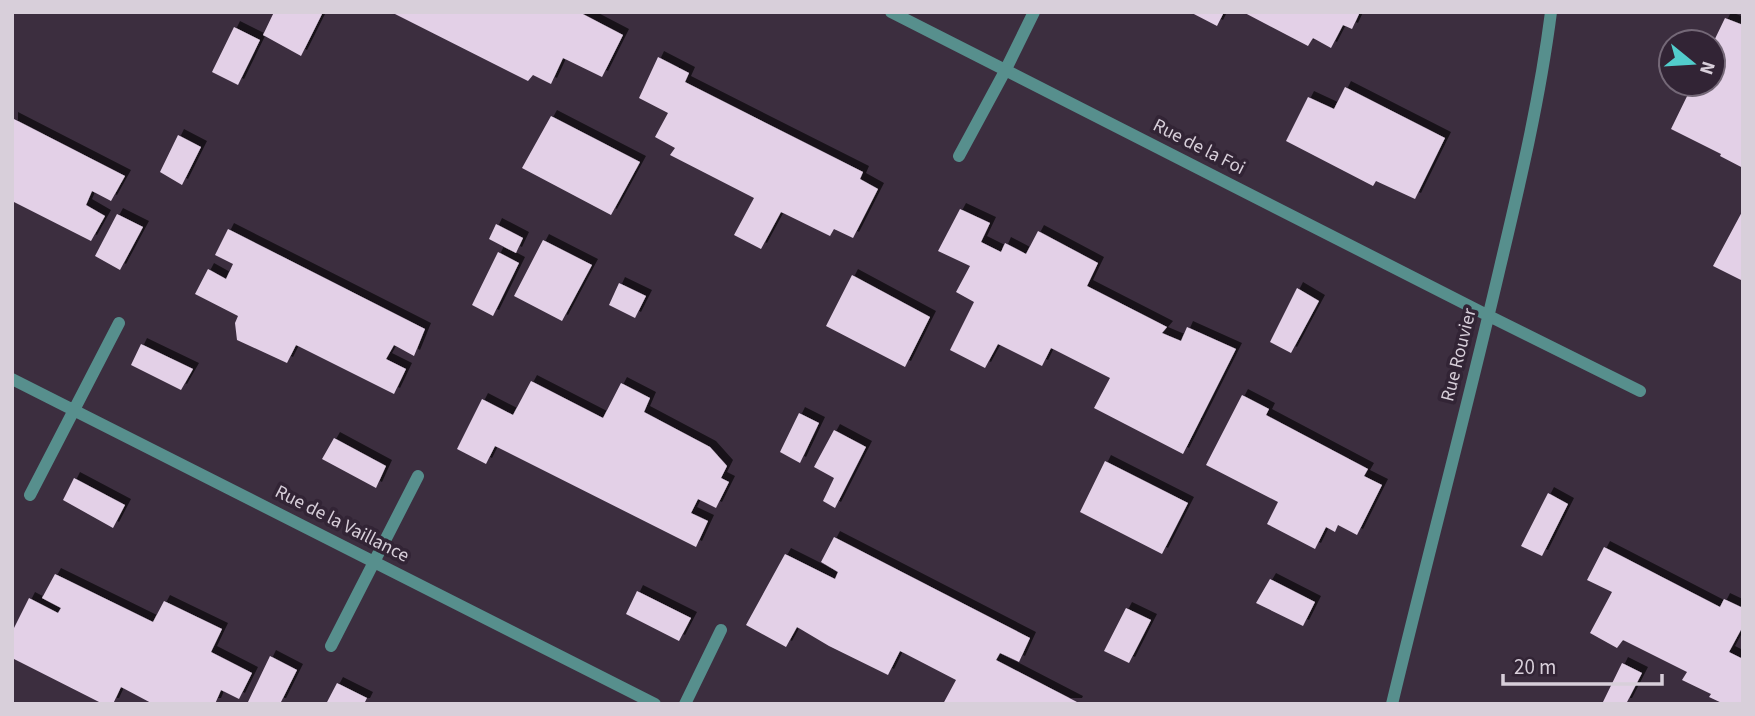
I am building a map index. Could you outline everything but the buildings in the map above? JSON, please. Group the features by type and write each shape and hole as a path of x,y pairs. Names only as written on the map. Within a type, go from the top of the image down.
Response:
{"street":[{"name":"Rue de la Foi","path":"891,12 1640,391"},
{"path":"959,156 1034,12"},
{"name":"Rue Rouvier","path":"1392,704 1522,175 1551,12"},
{"path":"30,495 118,323"},
{"name":"Rue de la Vaillance","path":"12,379 654,704"},
{"path":"331,646 418,476"},
{"path":"685,704 722,630"}]}
